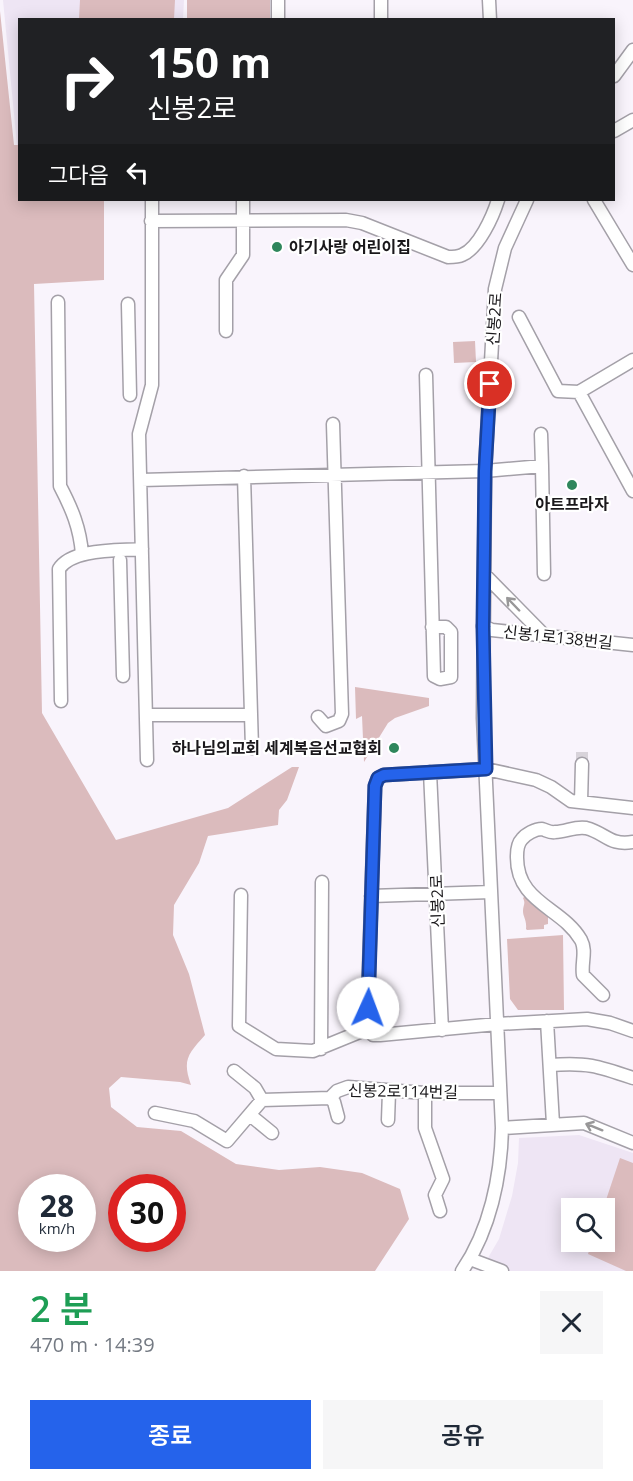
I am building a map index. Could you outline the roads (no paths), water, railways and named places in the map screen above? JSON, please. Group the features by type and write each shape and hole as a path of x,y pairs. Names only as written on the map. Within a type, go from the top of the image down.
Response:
{"street":[{"path":"278,0 278,18"},
{"path":"381,0 381,18"},
{"path":"489,0 490,18"},
{"path":"615,75 633,50"},
{"path":"615,130 633,120"},
{"path":"147,760 139,434 149,402 152,378 152,201"},
{"path":"226,331 226,280 243,255 243,201"},
{"path":"151,221 346,220 362,223 448,257 461,256 472,248 485,228 498,201"},
{"name":"신봉2로","path":"462,1271 483,1230 496,1189 502,1151 486,769 483,627 485,471 495,288 505,248 527,201"},
{"path":"595,201 633,265"},
{"path":"58,302 60,486 73,509 79,526 82,554"},
{"path":"128,304 130,395"},
{"path":"519,317 558,391 579,392 633,360"},
{"path":"129,324 152,322"},
{"path":"426,375 432,627"},
{"path":"130,378 152,378"},
{"path":"579,392 633,491"},
{"path":"318,717 326,726 339,721 342,714 333,424"},
{"path":"541,434 544,574"},
{"path":"141,480 485,471 542,466"},
{"path":"244,476 252,748"},
{"path":"61,701 59,569 63,563 82,554 142,549"},
{"path":"120,560 123,676"},
{"path":"121,577 142,574"},
{"path":"484,574 543,634"},
{"name":"신봉1로138번길","path":"483,627 492,630 633,645"},
{"path":"122,649 144,648"},
{"path":"146,715 251,715"},
{"path":"581,802 582,764"},
{"path":"633,808 571,801 536,780 486,769 384,775 378,778 375,786 367,1029 373,1035 380,1035 496,1024 587,1019 610,1023 633,1031"},
{"name":"신봉2로","path":"430,772 442,1030"},
{"path":"603,995 583,975 582,961 585,948 574,930 567,921 524,887 517,864 518,849 520,840 531,832 541,829 552,833 568,828 584,828 597,832 609,841 633,842"},
{"path":"321,1049 322,882"},
{"path":"371,896 491,892"},
{"path":"242,895 239,1026 276,1049 313,1051 367,1029"},
{"path":"547,1021 553,1124"},
{"path":"550,1065 580,1063 594,1065 633,1078"},
{"path":"155,1113 194,1121 227,1142 262,1100 255,1088 234,1071"},
{"name":"신봉2로114번길","path":"262,1100 330,1098 337,1091 348,1088 389,1092 500,1093"},
{"path":"388,1120 389,1092"},
{"path":"425,1093 425,1128 443,1179 435,1196 440,1211"},
{"path":"330,1098 334,1102 338,1118"},
{"path":"250,1115 272,1134"},
{"path":"502,1128 584,1123 633,1143"},
{"path":"470,1259 502,1271"}],"tunnel":[{"path":"582,746 582,764"}],"place":[{"name":"아기사랑 어린이집","path":"277,247"},
{"name":"아트프라자","path":"572,485"},
{"name":"하나님의교회 세계복음선교협회","path":"394,748"}]}
